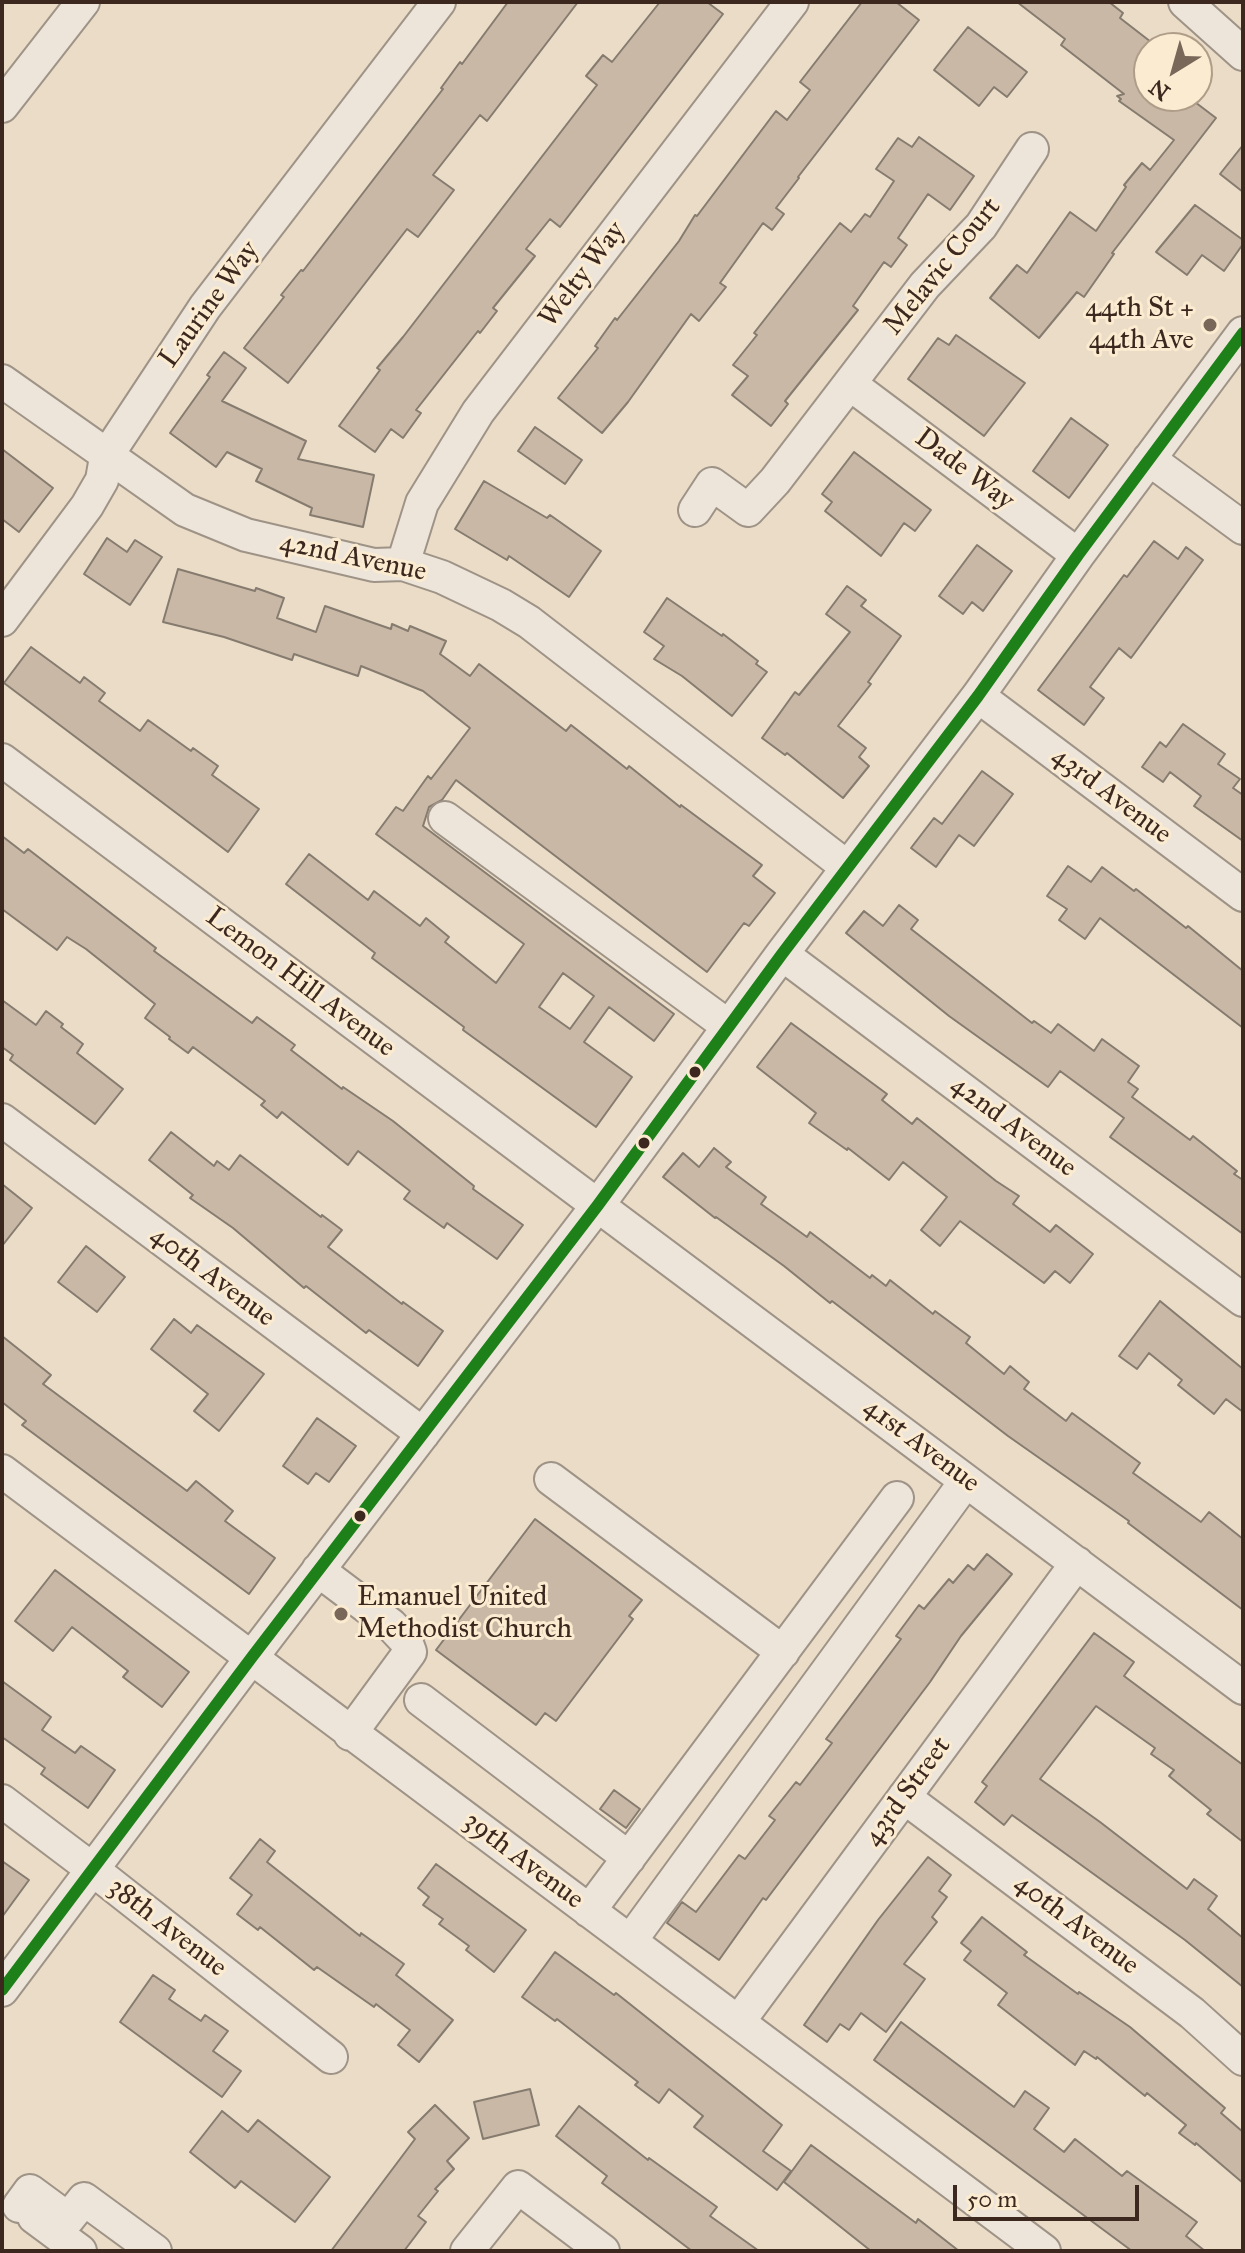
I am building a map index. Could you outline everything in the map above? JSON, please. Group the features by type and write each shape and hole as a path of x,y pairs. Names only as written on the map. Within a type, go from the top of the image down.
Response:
{"street":[{"path":"2,106 83,2"},
{"name":"Laurine Way","path":"2,620 87,506 102,480 106,457 205,307 439,2"},
{"name":"Welty Way","path":"403,564 422,503 478,412 792,2"},
{"path":"1185,2 1243,54"},
{"name":"Melavic Court","path":"695,510 712,484 748,510 775,481 925,285 981,226 1032,149"},
{"path":"2,1990 598,1205 728,1026 978,696 1243,333"},
{"name":"42nd Avenue","path":"2,381 185,510 246,535 374,565 403,564 472,590 529,622 847,867"},
{"name":"Dade Way","path":"850,384 1078,555"},
{"path":"1149,459 1243,528"},
{"name":"43rd Avenue","path":"978,696 1243,895"},
{"name":"Lemon Hill Avenue","path":"2,760 598,1205"},
{"path":"445,818 728,1026"},
{"name":"42nd Avenue","path":"782,954 1243,1300"},
{"name":"40th Avenue","path":"2,1120 423,1434"},
{"name":"41st Avenue","path":"598,1205 1243,1688"},
{"name":"39th Avenue","path":"2,1471 1044,2251"},
{"path":"551,1479 783,1652"},
{"path":"631,1940 966,1481"},
{"path":"589,1911 897,1498"},
{"name":"43rd Street","path":"739,2021 1077,1563"},
{"path":"318,1570 391,1625 406,1641 410,1652 350,1734"},
{"path":"421,1700 629,1858"},
{"name":"40th Avenue","path":"904,1797 1192,2013 1243,2059"},
{"name":"38th Avenue","path":"2,1801 331,2057"},
{"path":"467,2251 518,2187 603,2251"},
{"path":"80,2251 10,2200 30,2191 68,2219 84,2199 155,2251"}],"building":[{"path":"508,2 578,2 487,121 480,115 433,175 454,190 418,237 407,229 288,383 244,348 284,297 281,295 303,271"},
{"path":"660,2 707,2 723,14 560,227 550,219 526,249 535,256 493,308 497,311 480,333 478,331 416,410 421,413 403,438 391,429 375,452 339,426 380,370 377,368 597,85 586,76 603,55 612,62"},
{"path":"862,2 896,2 919,20 776,208 784,214 772,230 763,223 720,283 726,287 699,321 691,314 602,433 558,398 598,348 595,346 615,318 617,320 679,241 695,215 776,111 787,120 810,90 800,82"},
{"path":"1017,2 1109,2 1123,13 1120,18 1138,32 1133,32 1133,111 1119,101 1121,99 1117,96 1124,94 1061,45 1065,39"},
{"path":"968,27 1027,72 1007,97 994,87 979,106 934,70"},
{"path":"1135,112 1208,112 1216,118 1112,253 1084,297 1077,292 1039,338 990,298 1017,265 1027,273 1070,212 1096,231 1126,187 1124,185 1142,163 1150,170 1174,140"},
{"path":"919,137 974,176 950,210 928,194 898,238 907,245 891,267 884,262 853,306 858,310 785,401 788,404 771,426 732,395 748,376 733,365 757,335 754,333 840,223 851,232 865,214 870,217 894,181 876,169 898,138 912,147"},
{"path":"1243,145 1243,192 1220,174"},
{"path":"1195,205 1243,240 1224,271 1202,255 1187,275 1156,252"},
{"path":"956,335 1025,383 984,436 908,379 938,338 949,345"},
{"path":"224,352 246,368 222,401 306,441 298,459 374,475 363,527 310,515 312,508 256,481 262,469 227,452 216,467 170,433"},
{"path":"1071,418 1108,445 1069,498 1033,471"},
{"path":"535,427 582,460 565,484 518,451"},
{"path":"2,449 53,488 19,532 2,519"},
{"path":"854,452 931,510 915,531 904,523 881,556 825,511 832,502 822,494"},
{"path":"484,481 547,518 550,515 601,551 569,597 509,556 507,560 455,529"},
{"path":"107,538 127,552 135,540 162,557 130,605 84,574"},
{"path":"1154,541 1178,559 1186,547 1203,560 1131,658 1119,648 1090,687 1104,698 1084,725 1038,690 1124,575 1127,577"},
{"path":"977,545 1012,571 983,611 972,602 963,614 939,596"},
{"path":"178,569 284,598 277,618 316,632 325,606 391,629 392,624 408,631 410,626 446,641 440,654 470,676 479,664 566,731 571,725 762,865 753,876 775,893 749,926 744,923 707,972 456,780 442,800 429,807 423,826 674,1014 654,1041 609,1007 584,1042 632,1077 596,1127 463,1030 464,1027 372,958 375,953 286,884 309,854 368,900 374,891 420,926 426,918 449,937 445,942 496,983 524,944 376,834 396,807 403,811 428,776 431,779 470,728 423,691 361,666 358,676 294,654 292,660 224,637 163,622","holes":["563,973 594,996 570,1029 539,1007"]},
{"path":"847,586 866,600 861,606 901,636 868,682 871,684 838,726 866,748 859,757 869,766 843,798 787,753 785,755 762,738 795,692 799,695 850,632 826,614"},
{"path":"667,598 723,634 758,661 756,664 767,672 732,716 682,676 654,659 664,646 644,632"},
{"path":"31,647 80,683 84,677 105,693 99,701 140,731 148,720 218,766 212,775 259,809 228,852 4,683"},
{"path":"1183,724 1225,754 1218,764 1240,779 1233,788 1243,795 1243,841 1194,806 1201,796 1170,772 1163,782 1142,767 1160,742 1166,747"},
{"path":"982,771 1013,794 974,846 959,835 936,867 911,848 934,818 942,824"},
{"path":"2,836 24,853 28,849 156,948 154,951 252,1023 257,1017 295,1045 291,1050 342,1089 393,1121 474,1186 473,1189 523,1225 497,1259 447,1223 444,1228 404,1199 410,1191 358,1151 348,1165 282,1112 277,1118 261,1105 265,1101 193,1047 188,1053 169,1039 145,1018 155,1004 86,949 67,937 57,950 2,909"},
{"path":"1068,866 1091,882 1102,867 1186,928 1188,926 1243,971 1243,1028 1100,918 1085,939 1059,920 1067,909 1047,896"},
{"path":"899,905 918,920 911,929 1032,1023 1034,1021 1051,1033 1058,1024 1094,1051 1102,1039 1139,1066 1128,1082 1138,1089 1132,1097 1190,1140 1193,1136 1237,1171 1234,1174 1243,1180 1243,1234 1110,1137 1124,1118 1060,1071 1048,1087 949,1016 846,933 864,911 883,926"},
{"path":"2,1000 36,1025 46,1011 83,1044 77,1053 123,1089 95,1124 10,1060 13,1055 2,1047"},
{"path":"791,1023 887,1094 882,1100 912,1124 917,1118 1019,1196 1013,1204 1050,1232 1056,1225 1093,1254 1070,1283 1055,1271 1044,1283 960,1221 940,1246 921,1230 947,1197 903,1162 889,1180 809,1123 816,1113 757,1067"},
{"path":"171,1132 214,1166 217,1161 229,1170 240,1155 342,1230 328,1247 443,1331 418,1366 369,1330 366,1333 306,1286 304,1288 233,1228 190,1198 193,1195 149,1160"},
{"path":"714,1148 731,1162 726,1167 766,1197 761,1204 807,1237 810,1232 870,1278 872,1275 886,1286 890,1280 933,1314 935,1311 970,1337 966,1343 1004,1374 1010,1366 1029,1382 1024,1389 1066,1421 1072,1413 1140,1463 1133,1473 1201,1522 1209,1512 1243,1539 1243,1610 1129,1521 1008,1436 663,1177 683,1153 699,1167"},
{"path":"2,1184 32,1208 2,1246"},
{"path":"86,1246 125,1277 97,1312 58,1282"},
{"path":"1160,1301 1243,1369 1243,1412 1226,1399 1214,1414 1178,1385 1182,1380 1149,1353 1137,1369 1119,1356"},
{"path":"174,1319 191,1333 197,1325 264,1374 219,1431 194,1411 208,1394 151,1349"},
{"path":"2,1336 51,1375 43,1384 187,1491 196,1481 233,1511 225,1521 275,1558 249,1594 22,1425 26,1421 2,1402"},
{"path":"317,1418 356,1446 329,1482 316,1473 308,1484 283,1466"},
{"path":"535,1519 642,1600 629,1616 633,1619 556,1721 545,1713 536,1725 436,1650"},
{"path":"987,1554 1012,1574 961,1636 930,1682 766,1900 763,1898 719,1960 667,1923 682,1902 696,1912 739,1855 745,1859 775,1820 769,1816 796,1782 800,1785 832,1743 826,1739 901,1639 896,1636 919,1605 924,1609 949,1579 953,1583 968,1565 974,1570"},
{"path":"55,1570 189,1672 162,1707 123,1677 128,1671 72,1627 53,1651 15,1621"},
{"path":"1094,1633 1134,1662 1124,1676 1243,1765 1243,1842 1207,1814 1211,1810 1169,1776 1174,1770 1151,1754 1155,1748 1096,1706 1040,1779 1187,1889 1194,1879 1217,1896 1208,1909 1243,1938 1243,1987 1185,1940 1012,1815 1004,1825 975,1802 987,1786 982,1782"},
{"path":"2,1681 51,1717 42,1730 75,1753 81,1746 115,1770 88,1808 41,1774 45,1768 2,1737"},
{"path":"614,1790 640,1809 626,1828 600,1809"},
{"path":"260,1839 275,1851 267,1862 360,1936 361,1933 404,1964 396,1975 453,2020 419,2062 398,2045 410,2030 376,2004 374,2007 317,1967 314,1970 260,1927 258,1930 237,1914 252,1895 230,1878"},
{"path":"928,1857 951,1875 939,1891 947,1897 932,1917 937,1922 904,1964 925,1979 886,2032 861,2013 849,2030 840,2024 827,2042 804,2025 878,1920"},
{"path":"2,1861 29,1880 2,1917"},
{"path":"436,1864 526,1930 494,1972 466,1950 469,1946 439,1924 443,1919 423,1905 429,1897 418,1888"},
{"path":"982,1917 1027,1952 1024,1955 1130,2027 1225,2108 1221,2113 1243,2132 1243,2183 1196,2143 1179,2133 1186,2125 1147,2093 1145,2096 1097,2057 1084,2051 1075,2065 998,2005 1007,1993 964,1960 971,1951 961,1943"},
{"path":"555,1952 614,1995 616,1993 782,2125 763,2151 791,2171 777,2190 694,2127 703,2116 669,2089 659,2103 635,2085 638,2082 557,2019 555,2021 522,1997"},
{"path":"153,1975 175,1990 169,1999 201,2021 205,2015 228,2031 213,2051 241,2071 222,2097 120,2022"},
{"path":"901,2022 1014,2107 1025,2091 1049,2108 1034,2129 1064,2152 1075,2139 1122,2176 1127,2171 1197,2222 1186,2236 1205,2251 1132,2251 874,2060"},
{"path":"530,2089 539,2125 483,2139 474,2102"},
{"path":"435,2105 469,2138 447,2161 454,2169 435,2189 438,2191 418,2216 426,2222 404,2251 331,2251 415,2139 408,2132"},
{"path":"579,2106 648,2160 717,2207 710,2216 759,2251 692,2251 602,2183 607,2176 556,2136"},
{"path":"222,2111 248,2132 258,2120 330,2177 295,2222 241,2181 235,2188 190,2152"},
{"path":"811,2145 959,2251 871,2251 784,2182"}],"transit line":[{"path":"2,1990 598,1205 782,954 978,696 1243,333"}],"place":[{"name":"44th St + 44th Ave","path":"1210,325"},
{"name":"Emanuel United Methodist Church","path":"341,1614"}]}
